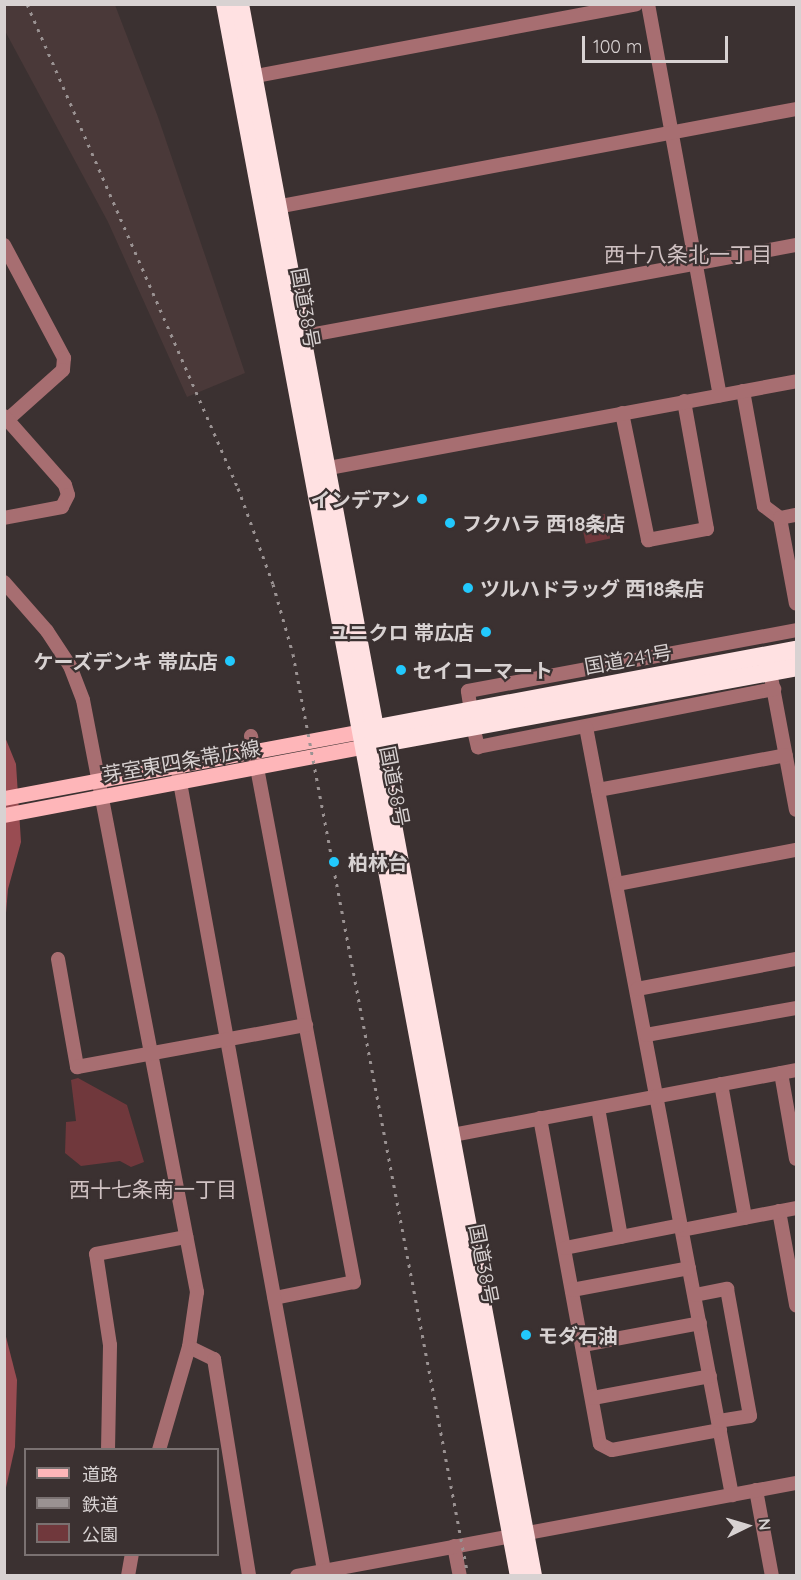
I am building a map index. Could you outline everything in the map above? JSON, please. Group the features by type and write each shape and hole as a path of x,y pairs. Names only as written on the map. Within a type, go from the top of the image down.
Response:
{"highway":[{"name":"国道38号","path":"225,4 247,77"},
{"name":"国道38号","path":"240,4 247,77 444,1136 519,1534 533,1575"},
{"name":"国道241号","path":"370,738 472,719 770,672 796,650"},
{"path":"770,672 796,667"},
{"name":"国道38号","path":"519,1534 519,1575"}],"main road":[{"name":"芽室東四条帯広線","path":"4,815 60,804 102,788 252,743 370,738"},
{"name":"芽室東四条帯広線","path":"4,798 58,788 102,788 180,782 257,769 370,738"}],"street":[{"path":"247,77 636,4"},
{"path":"648,4 720,395"},
{"path":"272,208 796,110"},
{"path":"4,245 64,358 63,370 6,418 65,485 68,495 62,507 4,518"},
{"path":"296,338 796,245"},
{"path":"320,470 796,381"},
{"path":"743,391 764,506 780,518 796,604"},
{"path":"622,413 648,540 707,529 684,401"},
{"path":"780,518 796,515"},
{"path":"4,582 47,631 70,666 83,700 102,788 197,1292 189,1347 159,1448"},
{"path":"770,672 586,727 478,747 468,691 796,630"},
{"path":"763,636 796,810"},
{"path":"586,727 638,989 732,1495"},
{"path":"252,743 354,1282 275,1298"},
{"path":"598,790 786,755"},
{"path":"177,766 324,1570"},
{"path":"617,884 796,850"},
{"path":"58,958 77,1067 306,1025"},
{"path":"638,989 796,959"},
{"path":"646,1035 796,1008"},
{"path":"444,1136 796,1070"},
{"path":"782,1073 796,1160"},
{"path":"721,1084 745,1218"},
{"path":"598,1108 621,1237"},
{"path":"540,1118 600,1444 612,1450 719,1426 750,1416 727,1289 695,1295"},
{"path":"565,1248 796,1208"},
{"path":"779,1211 796,1305"},
{"path":"108,1448 110,1334 96,1254 186,1237"},
{"path":"572,1290 689,1268"},
{"path":"583,1345 700,1323"},
{"path":"189,1347 213,1359 249,1575"},
{"path":"593,1398 710,1376"},
{"path":"300,1575 796,1483"},
{"path":"756,1490 772,1575"},
{"path":"454,1546 460,1575"},
{"path":"128,1575 132,1556"}],"shaded area":[{"path":"4,5 115,5 158,117 245,373 187,397 108,222 5,31"},
{"path":"5,737 16,764 21,842 8,889 5,925"},
{"path":"4,1329 17,1380 15,1447 5,1492"}],"green space":[{"path":"605,514 610,538 586,544 581,519"},
{"path":"78,1078 127,1105 144,1162 131,1167 120,1161 81,1166 65,1153 66,1122 76,1121 71,1080"}],"railway":[{"path":"27,4 238,488 273,584 293,654 468,1576"}],"place":[{"name":"インデアン","path":"422,499"},
{"name":"フクハラ 西18条店","path":"450,523"},
{"name":"ツルハドラッグ 西18条店","path":"468,588"},
{"name":"ユニクロ 帯広店","path":"486,632"},
{"name":"ケーズデンキ 帯広店","path":"230,661"},
{"name":"セイコーマート","path":"401,670"},
{"name":"柏林台","path":"334,862"},
{"name":"モダ石油","path":"526,1335"}],"district":[{"name":"西十八条北一丁目","path":"688,254"},
{"name":"西十七条南一丁目","path":"153,1189"}]}
